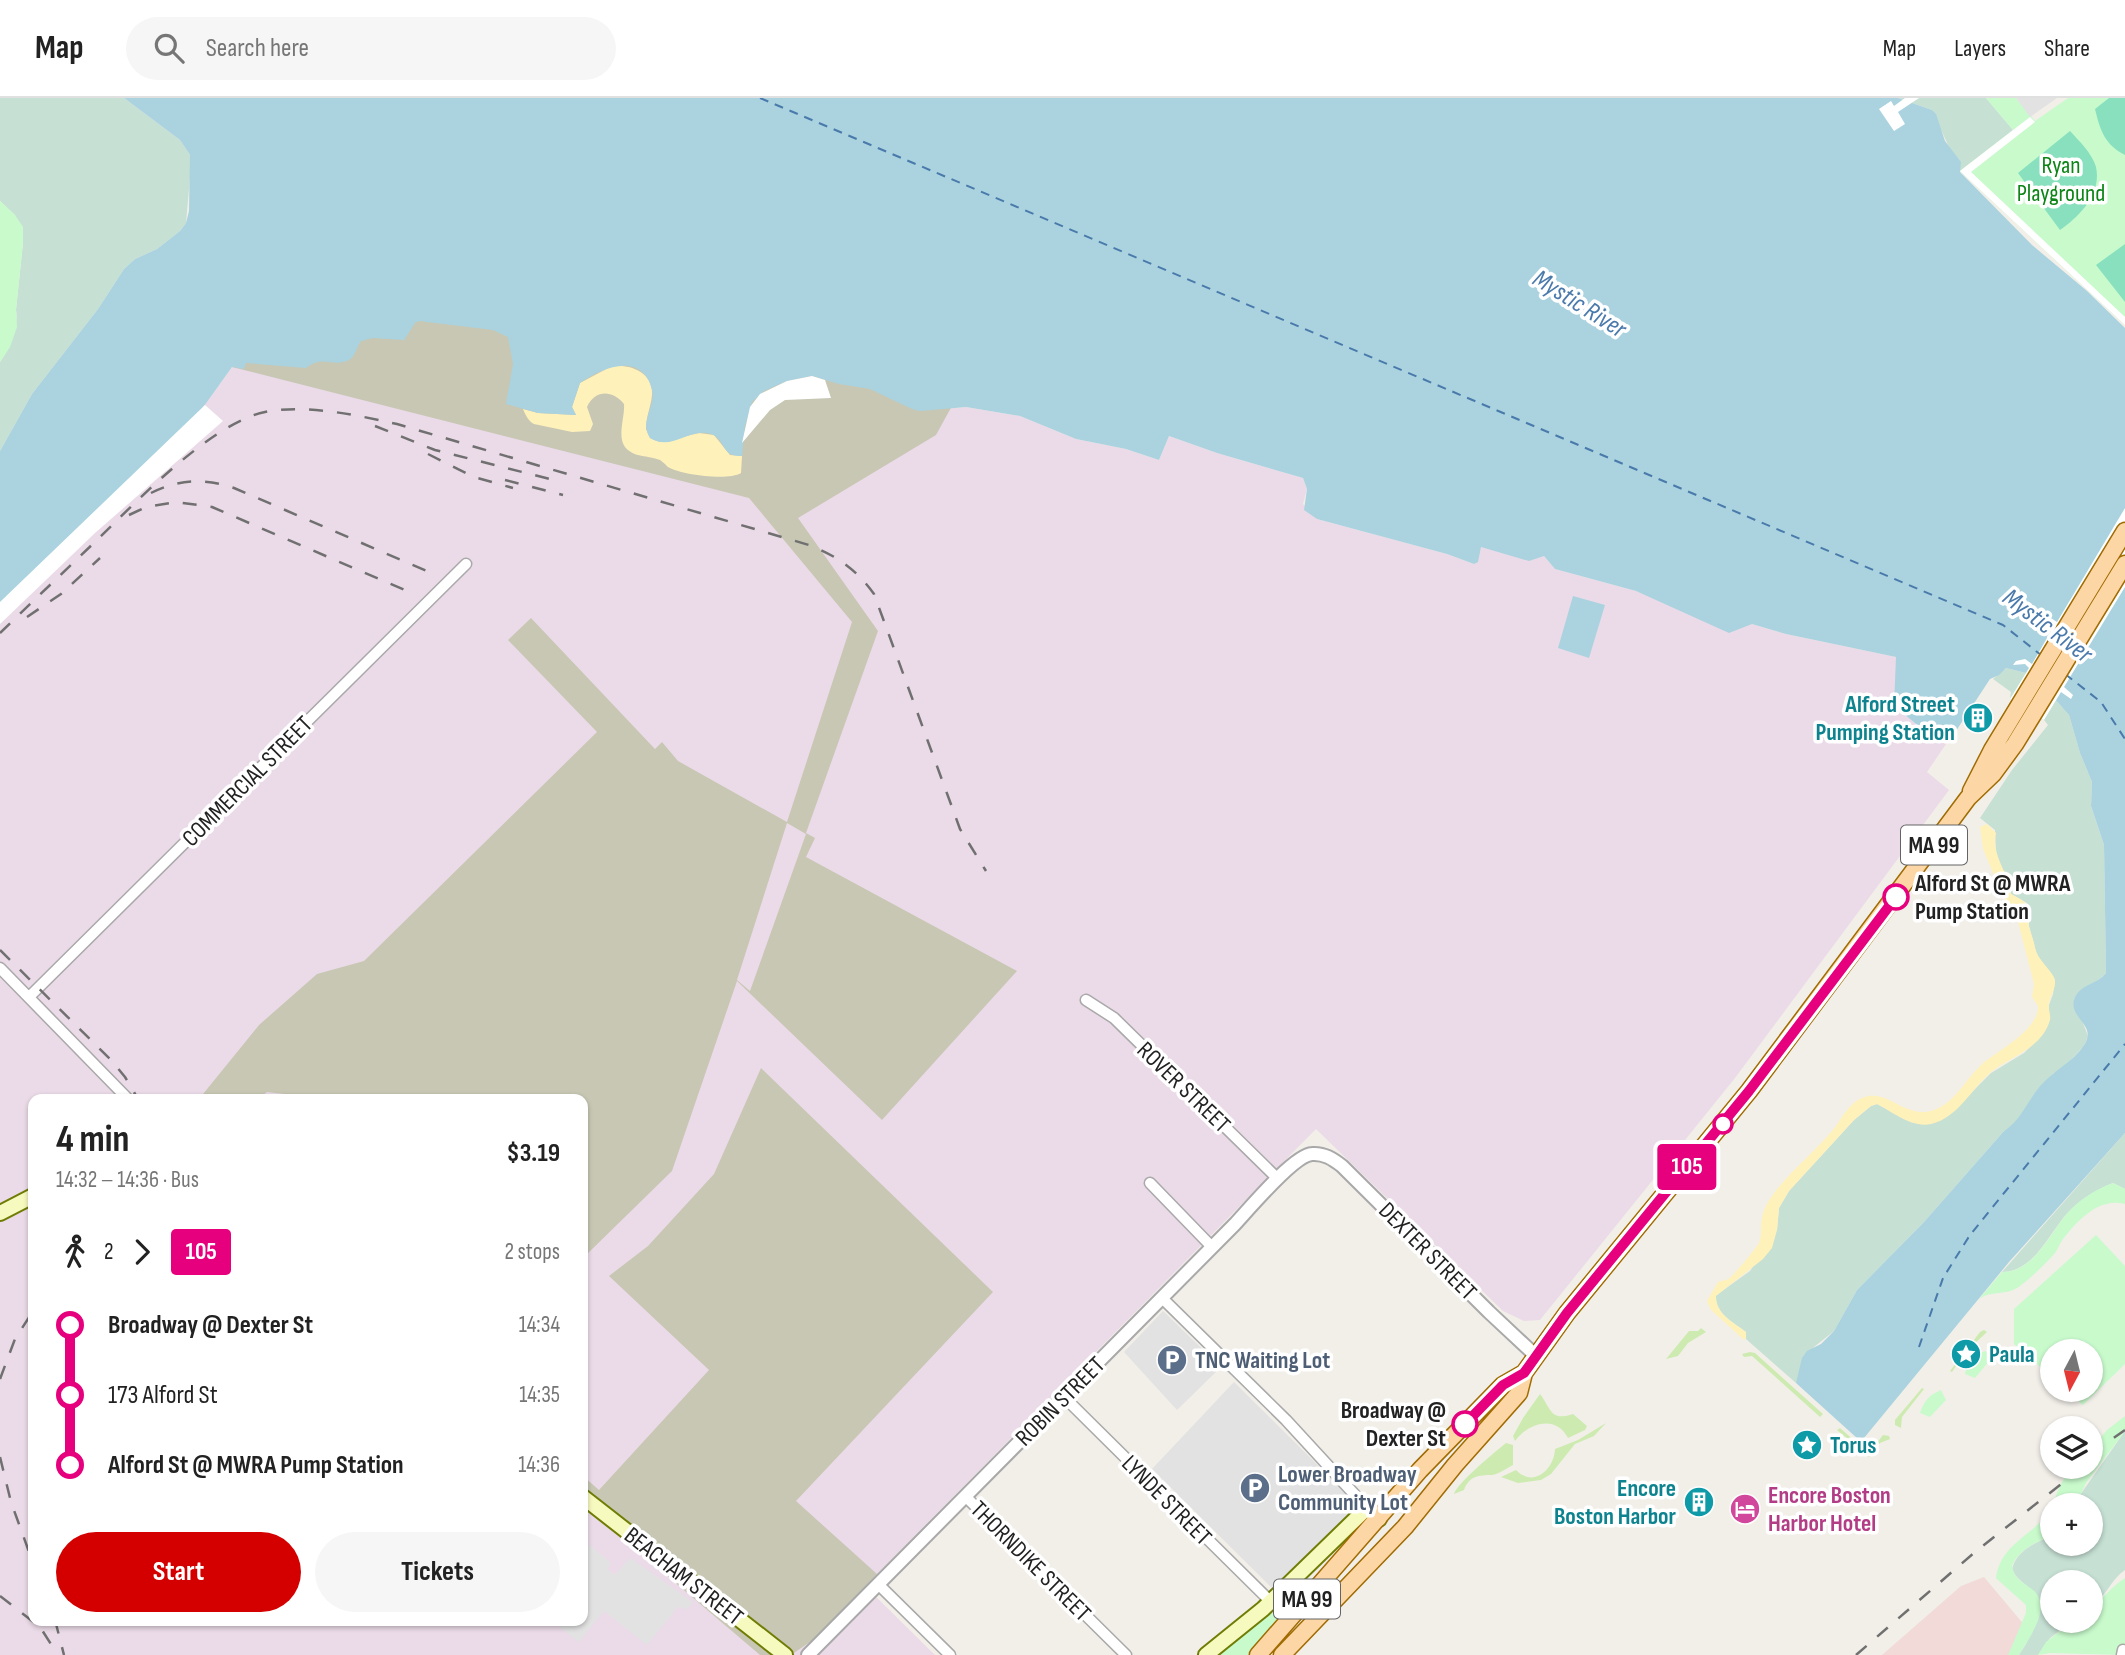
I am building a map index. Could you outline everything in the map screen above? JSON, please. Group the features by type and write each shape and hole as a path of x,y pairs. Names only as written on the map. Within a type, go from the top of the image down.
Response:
{"main road":[{"name":"MA 99","path":"1968,798 1997,741 2125,531"},
{"name":"MA 99","path":"1282,1655 1405,1527 1519,1392 1524,1373 1567,1313 1745,1097 1968,798 1993,774 2015,744 2125,564"},
{"path":"0,1213 28,1199"},
{"name":"MA 99","path":"1258,1655 1373,1513 1420,1470 1503,1385 1524,1373"},
{"name":"BEACHAM STREET","path":"588,1501 785,1655"},
{"path":"1206,1655 1373,1513"}],"street":[{"name":"COMMERCIAL STREET","path":"29,998 466,564"},
{"path":"0,968 123,1094"},
{"name":"ROVER STREET","path":"1086,1000 1114,1018 1278,1179"},
{"name":"DEXTER STREET","path":"1315,1154 1329,1157 1342,1166 1536,1356"},
{"name":"ROBIN STREET","path":"808,1655 1290,1166 1303,1157 1315,1154"},
{"path":"1150,1183 1212,1247"},
{"path":"1162,1298 1286,1419 1373,1513"},
{"name":"LYNDE STREET","path":"1064,1397 1271,1602"},
{"name":"THORNDIKE STREET","path":"966,1497 1126,1655"},
{"path":"879,1585 950,1655"}],"shaded area":[{"path":"0,98 124,98 180,140 190,155 191,166 186,223 157,249 135,259 124,269 98,309 32,394 0,451 0,362 15,330 23,243 15,215 0,201"},
{"path":"1898,98 1986,98 2013,130 1960,171 1932,110"},
{"path":"2016,98 2057,98 2030,117"},
{"path":"345,184 975,364 936,435 798,518 878,631 806,833 815,838 806,857 1017,971 882,1120 737,981 672,1171 588,1253 588,1094 203,1094 259,1025 317,974 364,961 597,732 508,640 531,618 655,749 662,742 678,761 787,822 852,622 749,498 232,367","holes":["787,823 806,834 750,991 737,980"]},
{"path":"232,367 966,407 1020,416 1076,439 1126,449 1159,460 1169,436 1303,478 1307,489 1303,504 1317,519 1447,554 1474,564 1481,547 1544,556 1555,569 1636,591 1690,613 1752,624 1786,634 1896,657 1961,722 1927,772 1949,790 1735,1078 1540,1320 1524,1321 1503,1311 1316,1129 865,1586 935,1655 0,1655 0,624 85,522 194,419"},
{"path":"2006,668 2026,673 2038,680 2069,715 2092,782 2091,806 2104,845 2106,973 2081,990 2074,1000 2088,1036 2084,1046 2059,1072 2053,1074 2014,1125 2004,1131 1924,1222 1857,1290 1834,1331 1814,1347 1796,1383 1746,1339 1746,1332 1718,1308 1715,1296 1750,1271 1777,1230 1779,1208 1789,1191 1854,1120 1871,1106 1877,1104 1911,1122 1921,1124 1938,1121 1948,1116 1991,1073 2024,1053 2043,1034 2049,1021 2049,1005 2055,980 2037,955 2029,926 2027,903 2011,894 2011,887 1996,855 1995,830 1980,818 2012,770 2048,725 2010,699 2011,692 1993,679"},
{"path":"761,1068 993,1292 796,1501 877,1574 820,1635 791,1655 760,1655 588,1508 588,1480 599,1490 709,1370 609,1276 648,1246 714,1174"},
{"path":"2125,1133 2125,1189 2113,1183 2086,1197 2074,1206 2030,1260 2013,1270 2002,1272"},
{"name":"TNC Waiting Lot","path":"1163,1311 1221,1367 1177,1410 1124,1352"},
{"name":"Lower Broadway Community Lot","path":"1234,1382 1359,1506 1273,1589 1152,1469"},
{"path":"2125,1431 2125,1570 2103,1595 2103,1570 2040,1570 2040,1602 2012,1570 2014,1564 2027,1548 2040,1541 2040,1556 2103,1556 2103,1493 2081,1493 2091,1479 2103,1479 2103,1462"},
{"path":"588,1544 611,1563 607,1569 615,1575 630,1558 693,1602 687,1610 683,1607 677,1608 647,1645 604,1611 579,1642 559,1627 588,1626"},
{"path":"1984,1577 2031,1633 2019,1655 1882,1655 1961,1586"},
{"path":"2040,1602 2040,1633 2057,1633 2038,1655 2019,1655 2026,1644"}],"green space":[{"name":"Ryan Playground","path":"1986,98 2016,98 2035,121 2068,98 2125,98 2125,325 1960,171 2013,130"},
{"path":"2109,98 2125,98 2125,155 2108,142 2097,117 2095,109"},
{"path":"2070,131 2092,157 2097,177 2096,186 2087,204 2060,230 2018,173"},
{"path":"0,201 23,227 23,243 16,310 17,327 10,347 0,362"},
{"path":"2125,244 2125,302 2096,265"},
{"path":"2113,1183 2125,1189 2125,1204 2106,1204 2090,1212 2069,1232 2055,1253 2025,1282 2010,1291 1979,1299 2002,1272 2013,1270 2031,1260 2074,1206"},
{"path":"2096,1235 2125,1266 2125,1364 2104,1384 2104,1339 2040,1339 2040,1367 2014,1344 2014,1309"},
{"path":"1701,1328 1706,1332 1688,1343 1678,1356 1666,1359 1689,1331 1698,1331"},
{"path":"1980,1332 1987,1332 1971,1347 1969,1356 1960,1360 1952,1372 1950,1371"},
{"path":"1986,1351 1990,1360 1975,1378 1965,1374 1972,1359"},
{"path":"1755,1353 1823,1414 1820,1417 1752,1356 1744,1357 1742,1354"},
{"path":"1922,1388 1924,1389 1902,1417 1901,1428 1895,1425 1895,1420"},
{"path":"1941,1390 1946,1400 1930,1417 1920,1413 1927,1399"},
{"path":"1540,1394 1555,1415 1573,1414 1587,1426 1585,1430 1568,1438 1563,1430 1556,1426 1542,1424 1527,1430 1515,1441 1513,1436"},
{"path":"2125,1416 2125,1431 2103,1460 2103,1434"},
{"path":"1606,1423 1594,1436 1575,1444 1551,1474 1541,1480 1518,1483 1501,1477 1516,1470 1523,1475 1536,1477 1547,1470 1555,1449 1578,1440"},
{"path":"1840,1428 1864,1449 1872,1449 1883,1435 1889,1436 1890,1439 1880,1443 1869,1457 1837,1430"},
{"path":"1506,1443 1513,1445 1513,1465 1495,1474 1475,1477 1464,1490 1454,1494 1469,1475"},
{"path":"2064,1479 2089,1479 2081,1493 2058,1493"},
{"path":"2040,1523 2040,1541 2019,1556 2012,1566 2017,1578 2039,1597 2040,1614 2019,1655 2008,1655 2026,1613 2026,1605 1996,1578 2005,1555"},
{"path":"2125,1578 2125,1655 2038,1655 2046,1642 2058,1633 2103,1633 2103,1597"},
{"path":"1268,1613 1274,1613 1282,1620 1250,1655 1216,1655"}],"sand":[{"path":"612,366 634,368 649,381 652,395 646,429 650,438 660,442 699,433 714,435 730,455 742,456 741,473 726,477 694,475 668,467 660,460 629,451 623,443 621,432 624,404 610,394 599,394 590,401 587,407 593,424 590,431 572,432 530,422 523,409 538,413 576,415 572,407 580,383"},
{"path":"1987,824 1996,833 1996,849 2011,894 2026,903 2036,952 2054,978 2055,986 2049,1004 2050,1020 2046,1030 2033,1045 1991,1072 1957,1109 1941,1121 1916,1124 1877,1104 1854,1120 1789,1191 1779,1208 1772,1248 1763,1259 1716,1296 1722,1313 1746,1332 1746,1339 1743,1339 1711,1310 1707,1301 1718,1282 1730,1277 1759,1243 1763,1214 1775,1192 1832,1131 1848,1108 1865,1097 1874,1096 1907,1109 1925,1112 1934,1110 1950,1100 1981,1065 2025,1032 2036,1015 2038,1006 2032,997 2034,984 2015,910 2004,899 1983,849 1980,827"}],"water":[{"name":"Mystic River","path":"124,98 1898,98 1932,110 1936,114 1945,141 1961,162 1960,172 2032,245 2087,291 2125,328 2125,1133 2009,1262 1864,1438 1858,1439 1796,1383 1802,1358 1807,1351 1821,1344 1834,1331 1857,1290 1924,1222 2011,1126 2039,1087 2074,1056 2087,1039 2087,1029 2075,1011 2074,1000 2080,991 2106,973 2104,845 2091,806 2092,782 2069,715 2038,680 2026,673 2006,668 1990,679 1954,734 1945,738 1931,729 1920,727 1894,706 1896,657 1786,634 1752,624 1729,633 1636,591 1555,569 1544,556 1529,561 1481,547 1478,562 1474,564 1447,554 1317,519 1304,510 1307,489 1303,478 1169,436 1159,460 1126,449 1076,439 1020,416 966,407 920,411 870,389 812,376 787,381 764,391 752,402 745,426 742,456 735,456 711,434 695,434 666,442 650,438 646,426 652,390 640,370 631,366 610,368 580,383 572,407 576,415 538,413 506,404 513,364 508,337 493,330 419,321 404,340 373,338 361,341 353,356 343,362 323,361 306,368 246,363 244,369 232,367 194,420 85,522 0,624 0,451 32,394 98,309 124,269 180,231 186,223 189,211 190,155 180,140"},
{"path":"1573,596 1605,605 1589,658 1558,648"}],"pier":[{"path":"1905,98 1919,98 1898,112 1905,124 1894,131 1879,109 1891,101 1894,106"},
{"path":"2030,117 2035,122 1971,172 2125,317 2125,325 1960,171"},
{"path":"812,376 825,380 831,398 785,400 770,410 742,443 750,407 760,394 787,381"},
{"path":"205,405 223,421 95,533 0,624 0,602"},
{"path":"2125,508 2125,587 2064,687 2073,695 2071,699 2061,692 2044,720 2010,699 2029,668 2025,664 2013,665 2016,661 2025,659 2032,664 2054,626 2029,608 2028,604 2057,622"}],"ferry route":[{"path":"760,98 2003,625 2041,655"},
{"path":"2065,674 2101,702 2125,739"},
{"path":"1919,1347 1943,1278 1970,1235 2125,1044"}],"railway":[{"path":"0,633 177,464 222,431 244,419 265,412 298,409 365,417 397,424 809,545 845,564 874,594 960,829 986,871"},
{"path":"375,426 435,450 562,482"},
{"path":"428,454 474,477 513,488"},
{"path":"505,480 563,495"},
{"path":"151,493 172,485 202,481 234,488 436,575"},
{"path":"129,515 146,507 176,502 212,507 407,591"},
{"path":"27,617 61,594 100,558"},
{"path":"0,950 111,1060 135,1094"},
{"path":"0,1379 15,1339 28,1319"},
{"path":"2103,1446 2125,1430"},
{"path":"0,1457 11,1502 28,1549"},
{"path":"1856,1655 1975,1552 2068,1479"},
{"path":"0,1596 28,1618"},
{"path":"39,1626 58,1655"},
{"path":"57,1626 64,1655"}],"bus line":[{"name":"105","path":"1465,1424 1503,1385 1524,1373 1567,1313 1749,1091 1896,897"}],"place":[{"name":"Alford Street Pumping Station","path":"1978,718"},
{"name":"Alford St @ MWRA Pump Station","path":"1896,897"},
{"name":"Paula","path":"1966,1354"},
{"name":"TNC Waiting Lot","path":"1172,1360"},
{"name":"Broadway @ Dexter St","path":"1465,1424"},
{"name":"Torus","path":"1807,1445"},
{"name":"Lower Broadway Community Lot","path":"1255,1488"},
{"name":"Encore Boston Harbor","path":"1699,1502"},
{"name":"Encore Boston Harbor Hotel","path":"1745,1509"}]}
